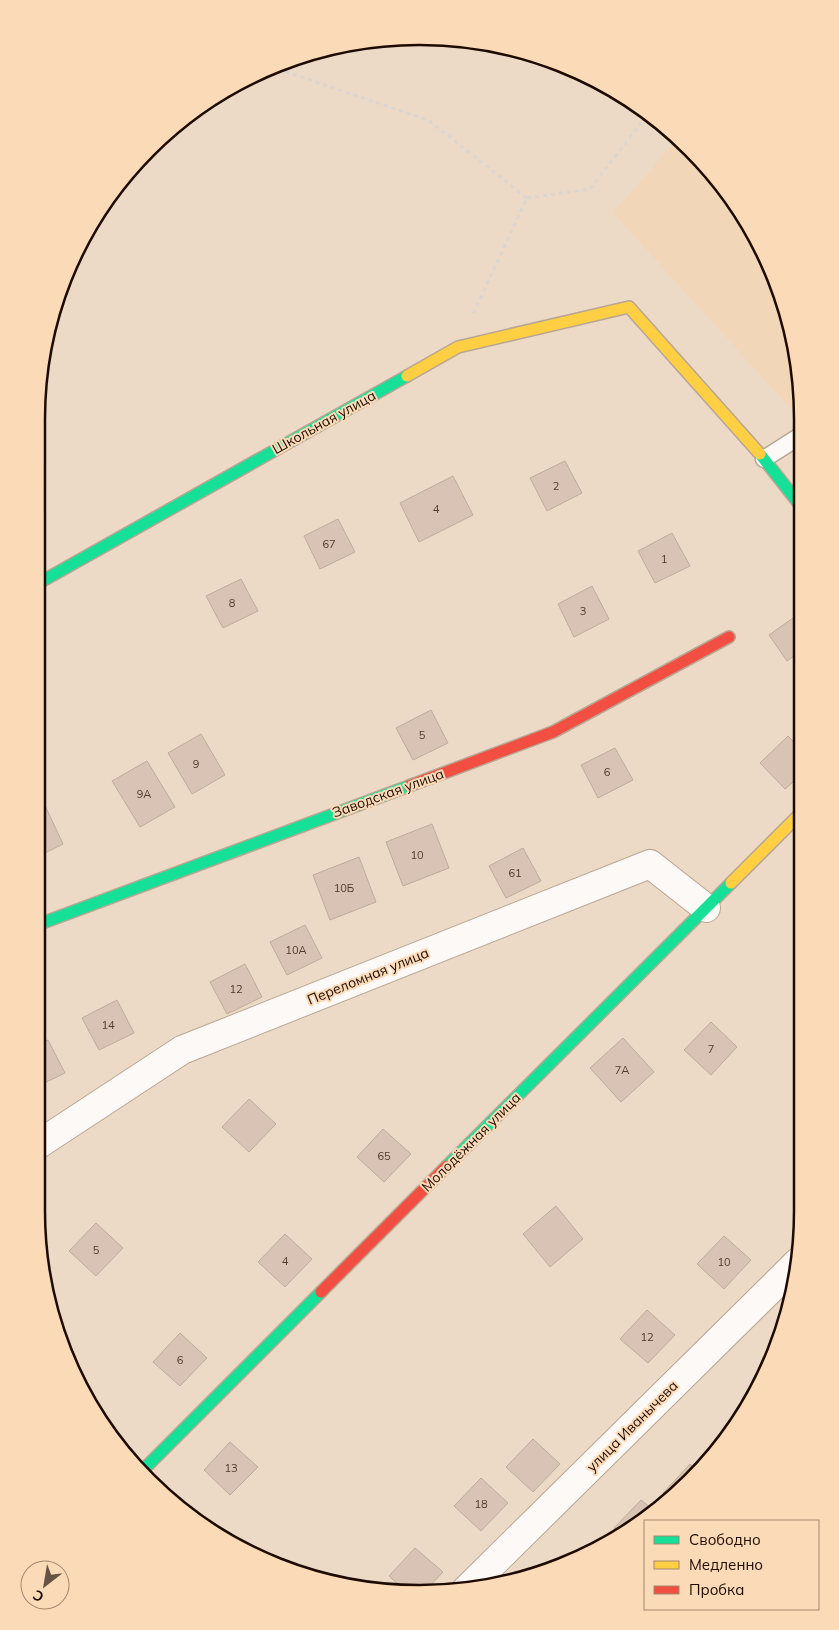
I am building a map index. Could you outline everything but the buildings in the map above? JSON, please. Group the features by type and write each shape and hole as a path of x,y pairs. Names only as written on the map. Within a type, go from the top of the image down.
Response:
{"street":[{"name":"Школьная улица","path":"45,579 458,347 629,307 764,459"},
{"path":"764,459 794,496"},
{"name":"Заводская улица","path":"45,922 552,732 729,636"},
{"name":"Молодёжная улица","path":"147,1466 794,820"},
{"name":"Переломная улица","path":"45,1140 182,1050 650,864 706,908"},
{"name":"улица Иванычева","path":"475,1581 789,1271"}],"lane":[{"path":"764,459 794,440"}],"path":[{"path":"284,71 428,120 527,198 590,189 644,120"},
{"path":"458,347 527,198"}],"shaded area":[{"path":"673,144 701,173 731,211 744,232 774,299 787,346 794,412 613,213"}],"traffic: fast":[{"path":"45,580 407,376"},
{"path":"760,454 794,497"},
{"path":"45,922 409,786"},
{"path":"447,1166 731,883"},
{"path":"147,1466 321,1292"}],"traffic: slow":[{"path":"407,376 458,347 629,307 760,454"},
{"path":"731,883 794,820"}],"traffic: jam":[{"path":"409,786 553,732 729,637"},
{"path":"321,1292 447,1166"}]}
